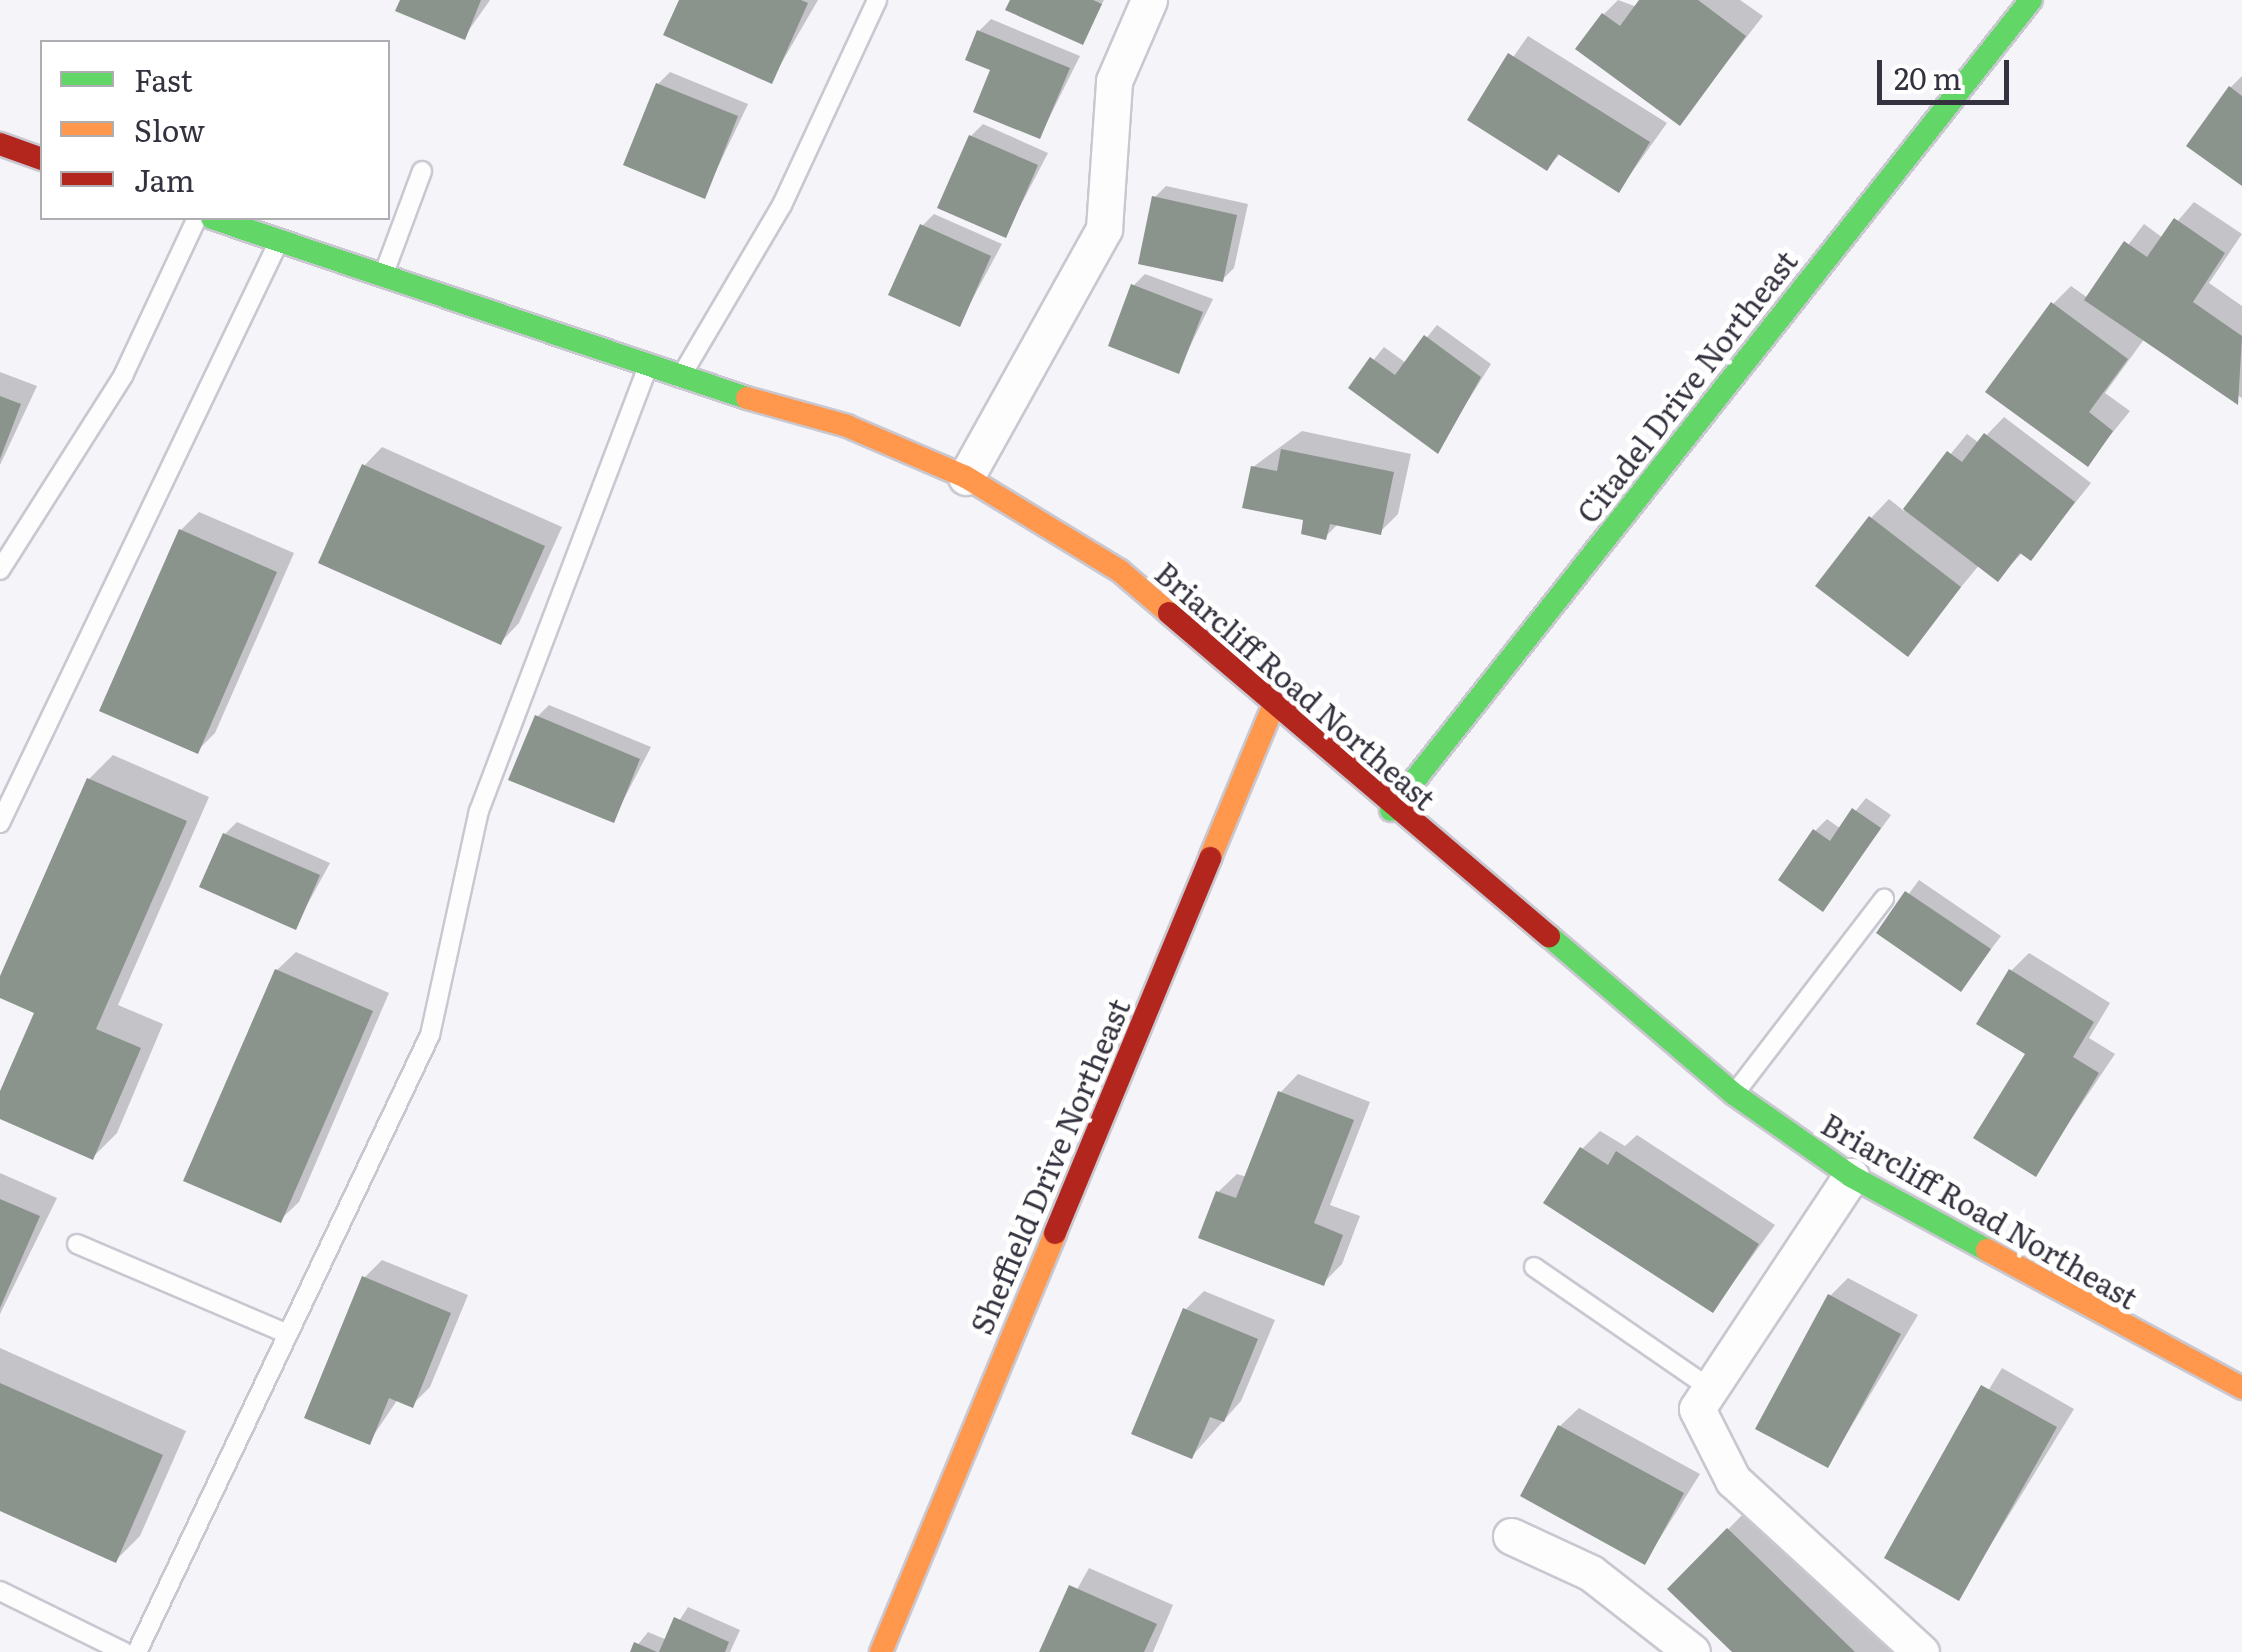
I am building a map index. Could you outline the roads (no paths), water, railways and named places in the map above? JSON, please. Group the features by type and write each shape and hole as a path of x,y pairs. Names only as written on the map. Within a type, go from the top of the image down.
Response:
{"main road":[{"name":"Citadel Drive Northeast","path":"1391,810 2030,0"},
{"path":"0,144 40,158"},
{"name":"Briarcliff Road Northeast","path":"218,220 680,379 847,426 966,478 1120,572 1391,810 1734,1094 1851,1176 2242,1388"},
{"name":"Sheffield Drive Northeast","path":"881,1652 1274,704"}],"street":[{"path":"966,478 1104,228 1114,81 1149,0"},
{"path":"1851,1176 1698,1409 1732,1480 1921,1652"},
{"path":"1511,1536 1591,1573 1692,1652"}],"lane":[{"path":"680,379 782,205 877,0"},
{"path":"383,276 422,172"},
{"path":"0,570 123,376 196,220"},
{"path":"0,823 280,240"},
{"path":"137,1652 283,1332 430,1035 479,811 647,367"},
{"path":"1734,1094 1884,899"},
{"path":"76,1244 283,1332"},
{"path":"1534,1267 1710,1389"},
{"path":"0,1592 124,1652"}]}
